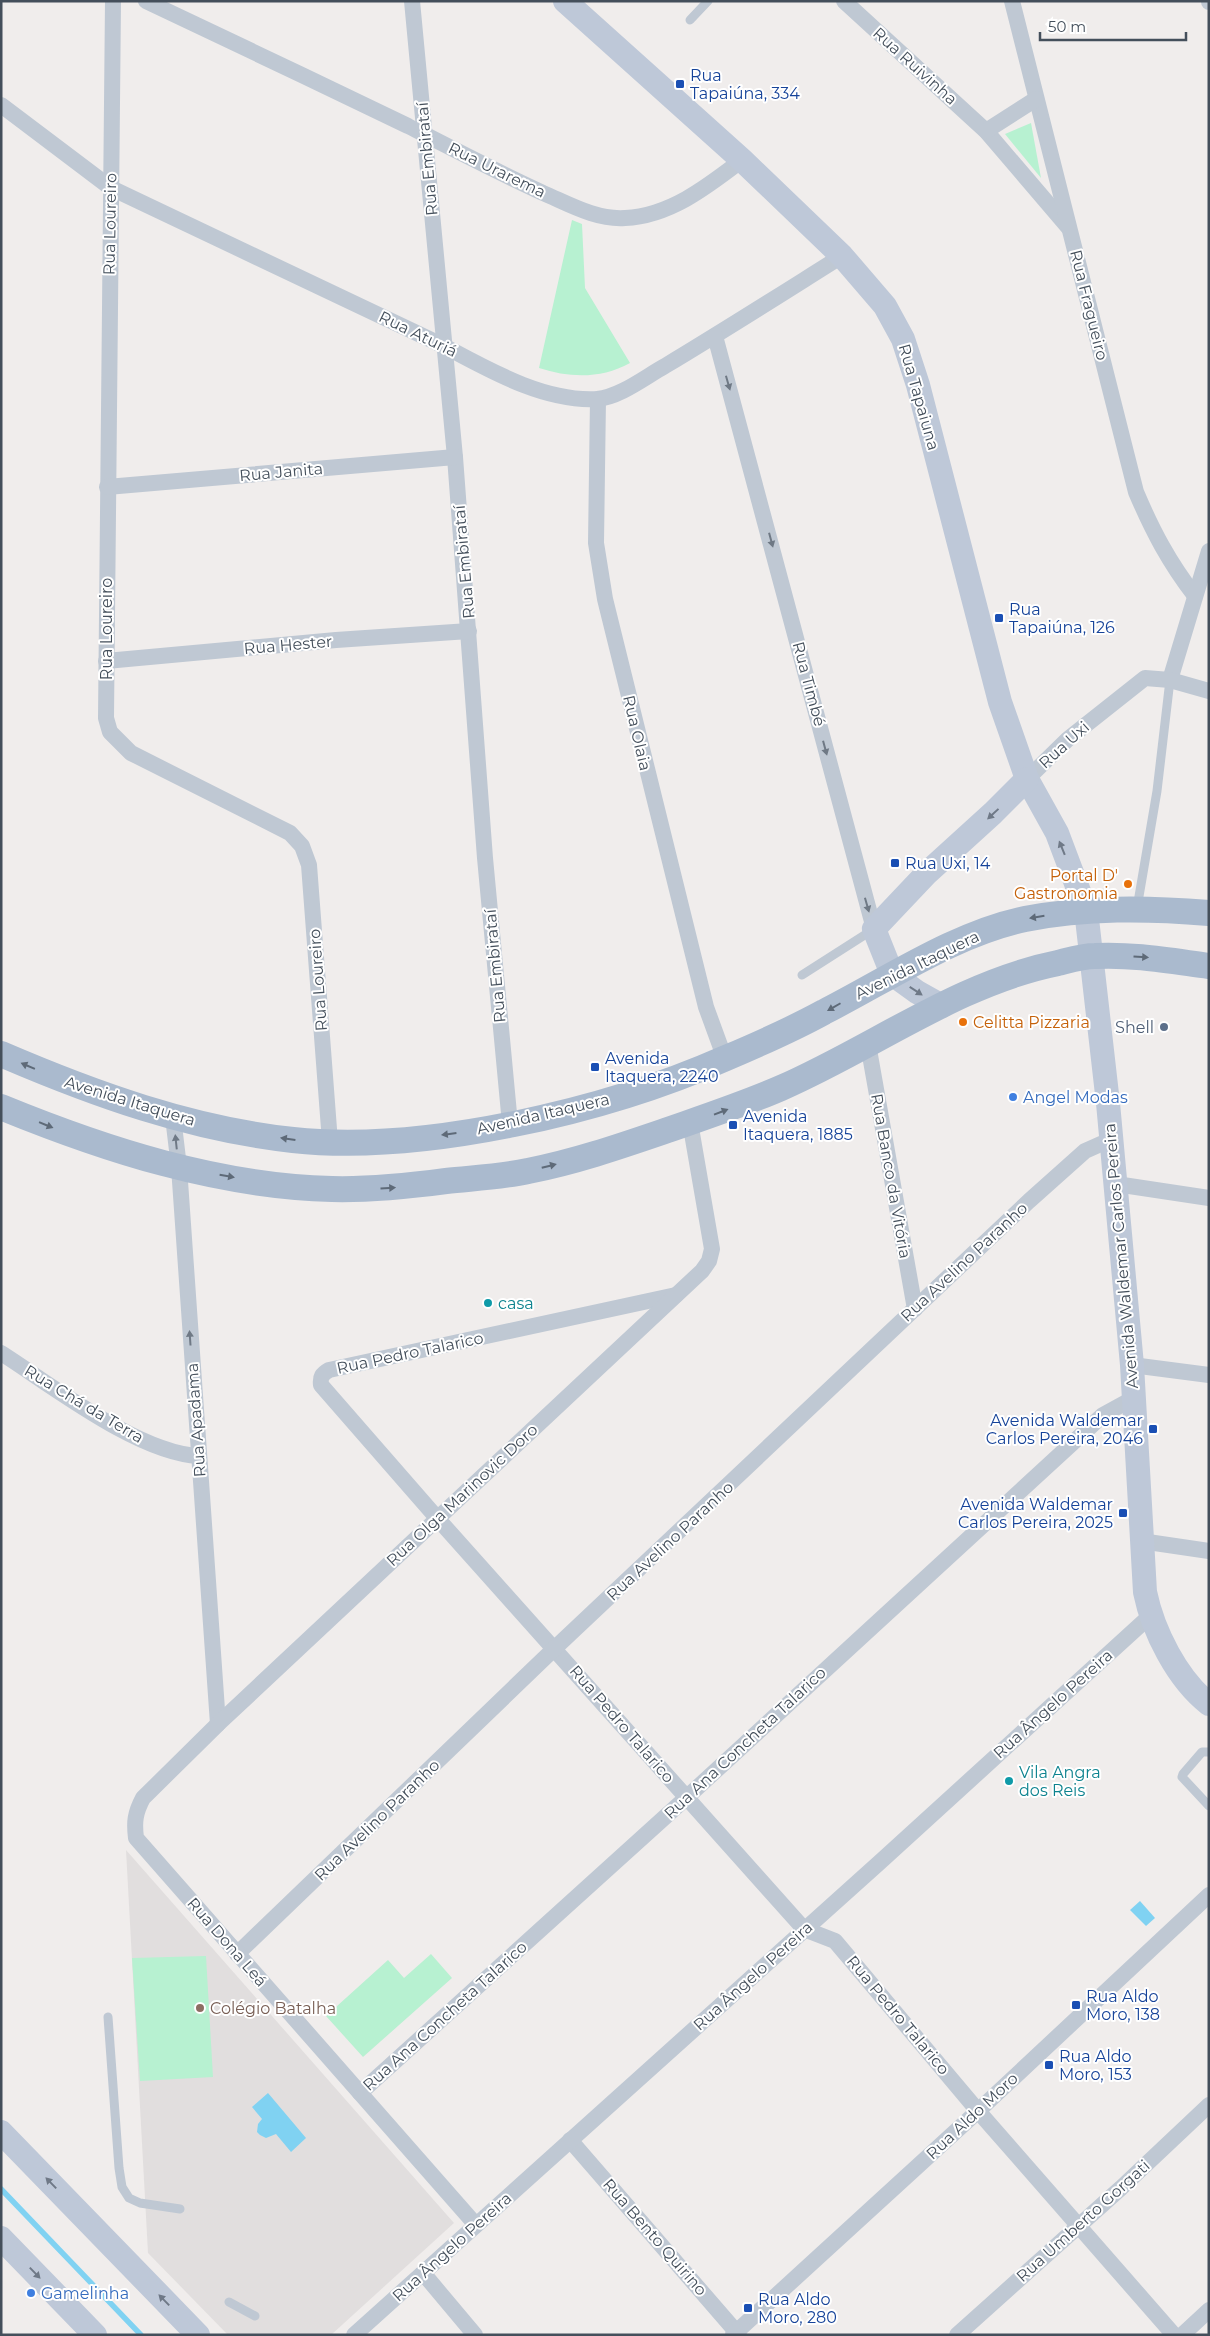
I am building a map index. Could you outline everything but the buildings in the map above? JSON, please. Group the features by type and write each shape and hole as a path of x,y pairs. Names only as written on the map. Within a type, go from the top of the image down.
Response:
{"main road":[{"name":"Avenida Itaquera","path":"1,1054 72,1085 173,1116 227,1129 292,1140 330,1142 390,1141 510,1124 560,1113 640,1091 725,1059 824,1013 892,974 977,934 1023,919 1086,910 1137,908 1209,913"},
{"path":"1,1107 122,1152 179,1167 264,1183 331,1189 390,1188 527,1172 607,1151 783,1087 942,1006 1006,977 1041,966 1093,956 1146,957 1209,966"}],"street":[{"name":"Rua Loureiro","path":"113,1 106,718 110,732 131,753 290,833 302,846 309,865 330,1142"},
{"name":"Rua Urarema","path":"146,1 522,183 583,211 603,217 626,218 677,204 714,181 742,160"},
{"name":"Rua Embirataí","path":"412,1 456,457 485,858 510,1124"},
{"name":"Rua Tapaiuna","path":"565,1 742,160 842,256 886,306 903,340 918,385 1000,702 1027,779 1057,833 1086,910"},
{"name":"Rua Ruivinha","path":"844,1 986,131 1071,231"},
{"name":"Rua Fragueiro","path":"1012,1 1136,492 1158,541 1176,571 1195,596"},
{"path":"986,131 1036,99"},
{"name":"Rua Aturiá","path":"1,104 111,188 444,346 486,369 530,387 570,397 598,399 618,392 715,336 842,256"},
{"name":"Rua Timbé","path":"715,336 874,929 892,974"},
{"name":"Rua Olaia","path":"598,399 596,543 605,599 706,1007 725,1059"},
{"name":"Rua Janita","path":"107,487 456,457"},
{"path":"1170,680 1209,551"},
{"name":"Rua Hester","path":"106,661 336,640 470,631"},
{"name":"Rua Uxi","path":"874,929 927,873 994,814 1068,739 1132,687 1145,678 1170,680 1209,690"},
{"name":"Avenida Waldemar Carlos Pereira","path":"1086,910 1093,956 1112,1139 1132,1365 1145,1592 1150,1616 1163,1645 1180,1672 1209,1704"},
{"path":"892,974 917,992 942,1006"},
{"name":"Rua Banco da Vitória","path":"868,1044 915,1309"},
{"name":"Rua Apadama","path":"173,1116 179,1167 218,1724"},
{"name":"Rua Olga Marinovic Doro","path":"136,1838 134,1824 136,1811 143,1798 218,1724 702,1271 709,1261 712,1249 690,1122"},
{"name":"Rua Avelino Paranho","path":"237,1954 555,1648 915,1309 1085,1152 1112,1139"},
{"path":"1116,1184 1209,1198"},
{"name":"Rua Pedro Talarico","path":"676,1295 336,1368 323,1373 321,1385 437,1518 804,1929 835,1941 978,2111 1174,2335"},
{"name":"Rua Chá da Terra","path":"1,1353 93,1412 141,1440 171,1452 199,1456"},
{"path":"1132,1365 1209,1375"},
{"name":"Rua Ana Concheta Talarico","path":"360,2093 686,1798 1103,1415 1134,1398"},
{"path":"1142,1541 1209,1551"},
{"name":"Rua Ângelo Pereira","path":"354,2335 1150,1616"},
{"name":"Rua Dona Leá","path":"136,1838 476,2225"},
{"name":"Rua Aldo Moro","path":"736,2334 1209,1895"},
{"name":"Rua Umberto Gorgati","path":"957,2335 1209,2105"},
{"path":"1,2132 198,2335"},
{"name":"Rua Bento Quirino","path":"570,2140 736,2334"},
{"path":"1,2238 95,2335"},
{"path":"423,2273 475,2335"},
{"path":"1182,2335 1209,2310"}],"lane":[{"path":"690,20 708,1"},
{"path":"1137,908 1157,791 1170,680"},
{"path":"802,975 874,929"},
{"path":"1207,1800 1182,1777 1202,1752 1209,1752"},
{"path":"108,2017 119,2168 123,2190 133,2200 180,2209"},
{"path":"229,2302 255,2316"}],"shaded area":[{"name":"Colégio Batalha","path":"126,1850 454,2223 331,2335 228,2335 148,2253"}],"green space":[{"path":"1031,123 1041,178 1005,134"},
{"path":"572,220 582,224 585,288 630,363 608,372 574,375 539,368"},
{"path":"431,1954 452,1978 363,2057 326,2016 388,1960 404,1978"},
{"path":"206,1956 213,2077 140,2081 132,1958"}],"water":[{"path":"1140,1901 1155,1918 1146,1926 1130,1910"},
{"path":"268,2093 306,2138 291,2152 276,2134 266,2138 257,2132 258,2124 262,2119 252,2107"}],"waterway":[{"path":"1,2189 141,2335"}],"place":[{"name":"Rua Tapaiúna, 334","path":"680,84"},
{"name":"Rua Tapaiúna, 126","path":"999,618"},
{"name":"Rua Uxi, 14","path":"895,863"},
{"name":"Portal D' Gastronomia","path":"1128,884"},
{"name":"Celitta Pizzaria","path":"963,1022"},
{"name":"Shell","path":"1164,1027"},
{"name":"Avenida Itaquera, 2240","path":"595,1067"},
{"name":"Angel Modas","path":"1013,1097"},
{"name":"Avenida Itaquera, 1885","path":"733,1125"},
{"name":"casa","path":"488,1303"},
{"name":"Avenida Waldemar Carlos Pereira, 2046","path":"1153,1429"},
{"name":"Avenida Waldemar Carlos Pereira, 2025","path":"1123,1513"},
{"name":"Vila Angra dos Reis","path":"1009,1781"},
{"name":"Rua Aldo Moro, 138","path":"1076,2005"},
{"name":"Colégio Batalha","path":"200,2008"},
{"name":"Rua Aldo Moro, 153","path":"1049,2065"},
{"name":"Gamelinha","path":"31,2293"},
{"name":"Rua Aldo Moro, 280","path":"748,2308"}]}
